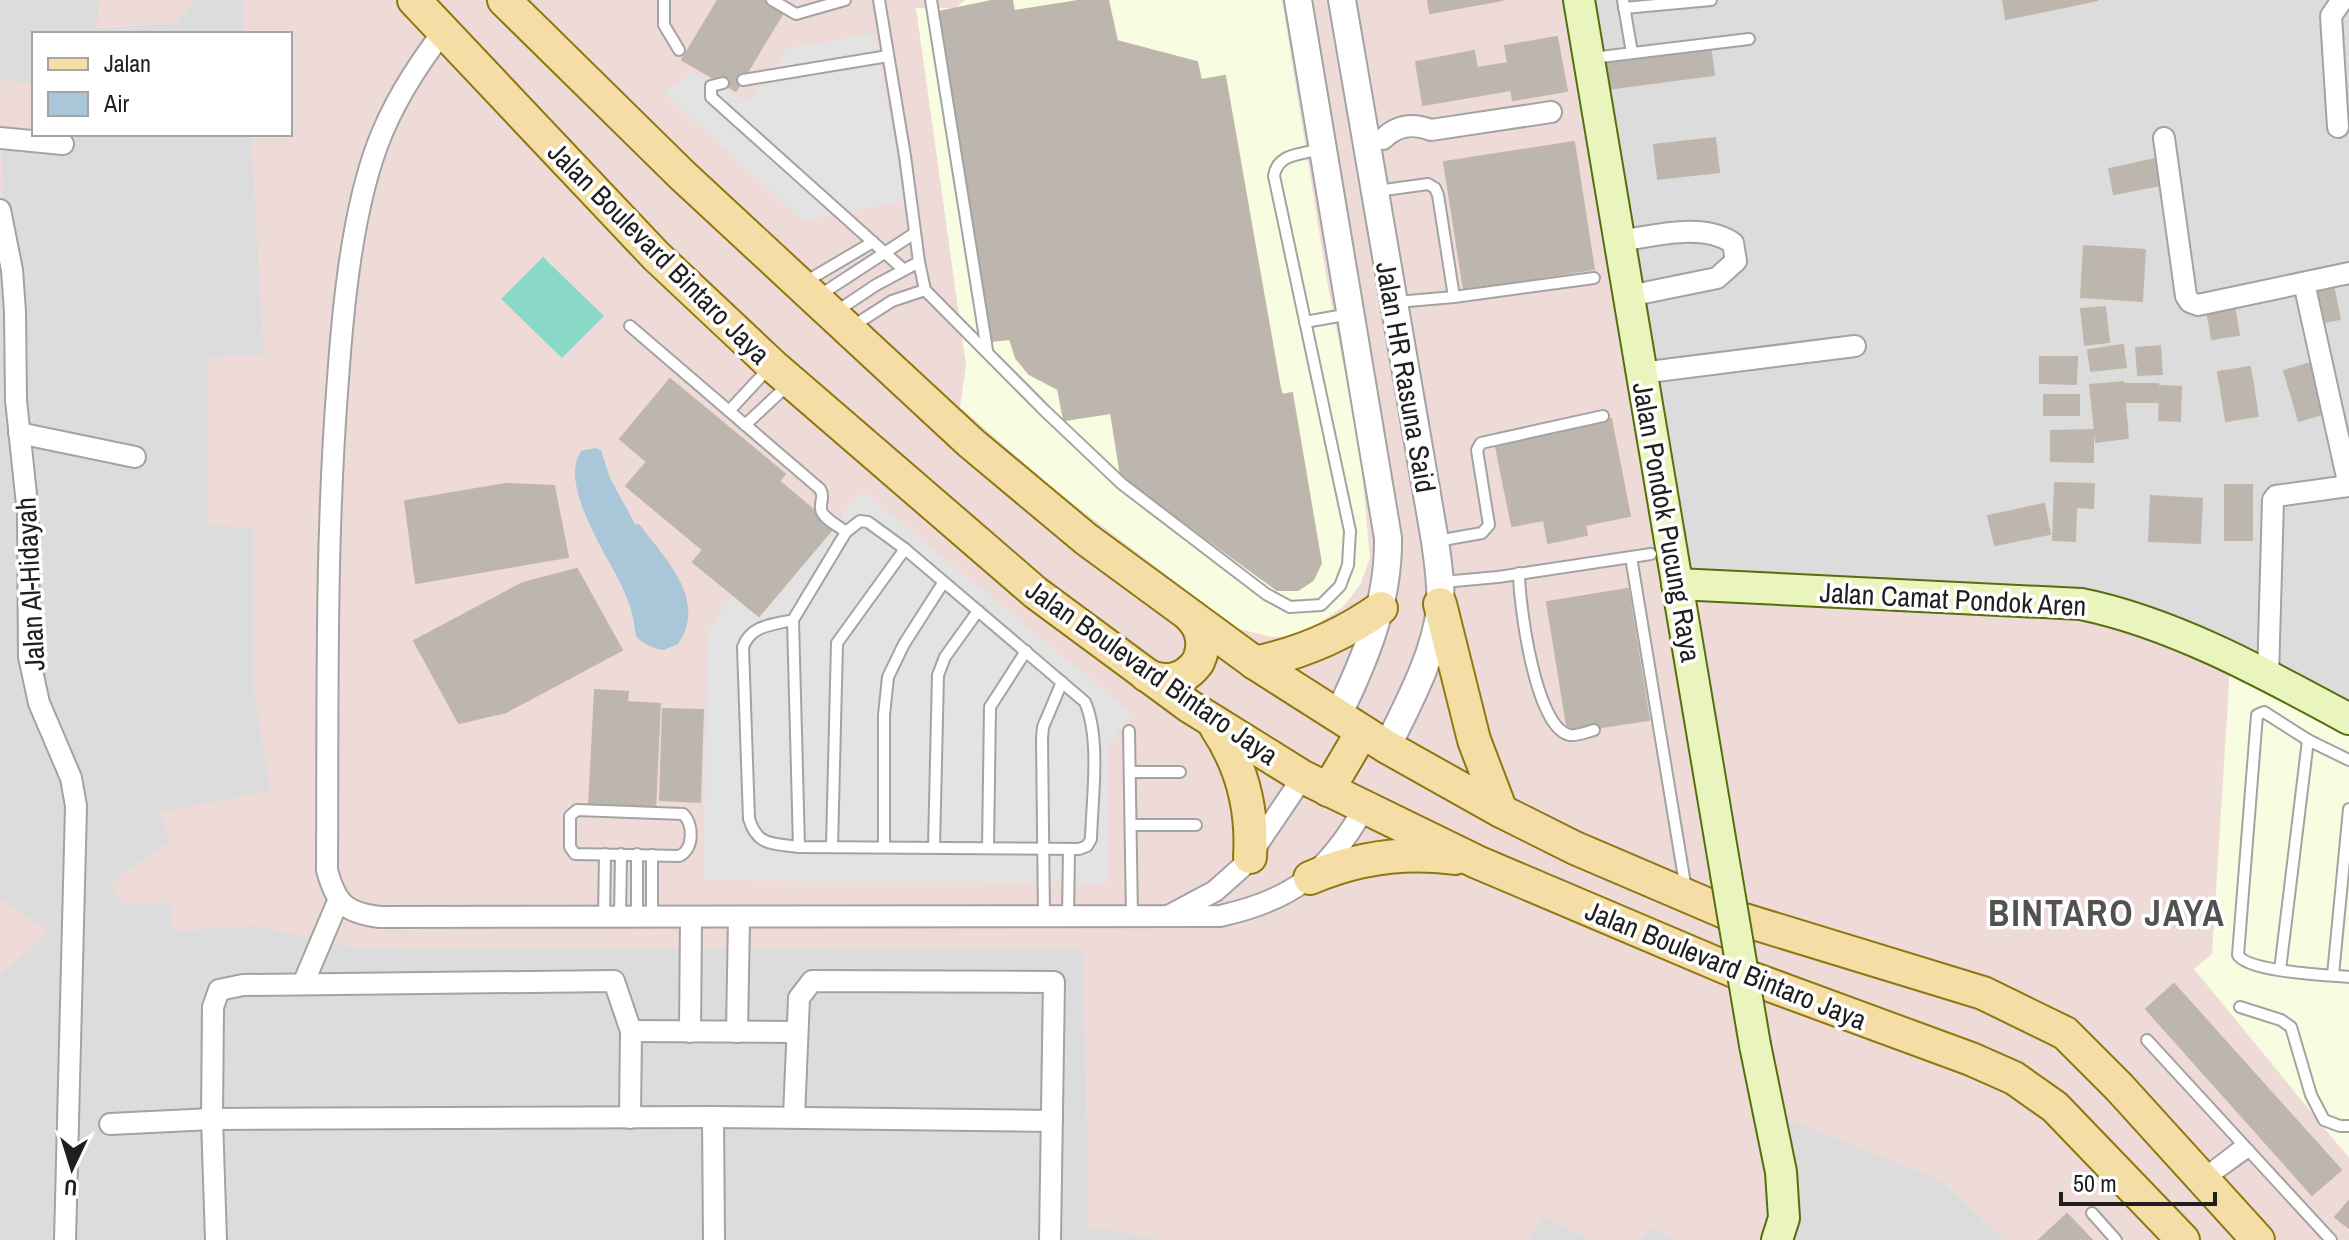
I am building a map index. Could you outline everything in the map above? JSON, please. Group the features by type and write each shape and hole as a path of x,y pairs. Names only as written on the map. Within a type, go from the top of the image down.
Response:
{"main road":[{"name":"Jalan Boulevard Bintaro Jaya","path":"414,0 656,256 782,374 1036,593 1214,723 1315,784 1477,862 1763,983 1971,1059 2014,1078 2055,1107 2183,1240"},
{"name":"Jalan Pondok Pucung Raya","path":"1579,0 1755,1045 1781,1172 1784,1218 1777,1240"},
{"name":"Jalan Boulevard Bintaro Jaya","path":"513,4 682,175 1019,484 1136,578 1255,663 1362,732 1501,811 1575,848 1687,898 1775,931 1983,993 2065,1033 2204,1178 2258,1240"},
{"name":"Jalan Camat Pondok Aren","path":"1677,584 2081,604 2122,612 2268,677 2349,719"},
{"path":"1439,593 1471,731 1501,811"},
{"path":"1255,663 1319,644 1381,608"},
{"path":"1146,675 1162,681 1179,679 1198,662 1202,637 1190,616"},
{"path":"1214,723 1244,785 1249,814 1250,857"},
{"path":"1315,784 1362,732"},
{"path":"1555,895 1543,877 1545,863 1554,852 1575,848"},
{"path":"1310,878 1343,865 1378,858 1428,855 1477,862"}],"street":[{"name":"Jalan HR Rasuna Said","path":"1298,0 1388,538 1387,576 1381,608 1357,675 1362,732 1408,704 1430,649 1439,593 1435,541 1375,191 1375,140 1342,0"},
{"path":"2338,127 2331,16 2342,0"},
{"path":"443,32 415,68 377,146 363,196 343,312 330,479 327,839 327,870 332,889 343,905 358,914 380,917 1220,916 1277,897 1310,878 1337,853 1364,808"},
{"path":"1375,140 1396,142 1421,138 1431,130 1551,112"},
{"path":"0,138 63,144"},
{"path":"2164,138 2186,296 2190,302 2198,305 2349,273"},
{"name":"Jalan Al-Hidayah","path":"0,210 12,270 19,433 28,514 29,657 39,703 71,778 76,806 65,1240"},
{"path":"1619,241 1692,233 1720,234 1733,243 1736,261 1717,278 1629,296"},
{"path":"2268,677 2273,500 2276,496 2349,486 2304,283"},
{"path":"1355,341 1398,334"},
{"path":"1641,373 1855,346"},
{"path":"19,433 135,457"},
{"path":"1166,917 1215,891 1315,784"},
{"path":"303,984 339,899"},
{"path":"690,1032 691,918"},
{"path":"737,1032 739,918"},
{"path":"216,1240 212,1119 213,1007 219,990 243,985 614,981 631,1031 630,1118"},
{"path":"794,1117 799,998 812,981 1054,982 1050,1240"},
{"path":"631,1031 796,1032"},
{"path":"110,1124 212,1119 713,1117 1052,1121"},
{"path":"713,1117 714,1240"}],"lane":[{"path":"664,0 664,25 679,50"},
{"path":"772,0 796,14 845,0"},
{"path":"879,0 925,290 1122,484 1266,594 1290,607 1321,605 1340,586 1348,565 1350,531 1274,176 1275,166 1281,159 1323,149"},
{"path":"931,0 987,350"},
{"path":"1632,53 1623,4 1711,0"},
{"path":"1588,59 1749,39"},
{"path":"743,80 888,56"},
{"path":"723,83 711,86 711,97 904,270"},
{"path":"1375,191 1428,184 1435,188 1454,297"},
{"path":"824,307 885,253 915,233"},
{"path":"824,307 873,242"},
{"path":"824,307 919,262"},
{"path":"1392,302 1594,278"},
{"path":"824,307 892,301 925,290"},
{"path":"1305,322 1351,314"},
{"path":"630,326 820,489 824,498 821,507 823,514 846,532"},
{"path":"729,411 782,374"},
{"path":"745,425 782,374"},
{"path":"1435,541 1482,533 1489,525 1477,450 1481,443 1603,416"},
{"path":"793,620 756,629 747,636 743,647 749,819 754,834 764,842 799,847 1084,848 1091,839 1093,751 1091,716 1085,702 905,549 865,521 860,521 846,532 793,620 799,847"},
{"path":"832,847 837,643 905,549"},
{"path":"1439,593 1519,573 1651,554"},
{"path":"1631,557 1687,898"},
{"path":"1519,573 1519,595 1533,673 1544,707 1562,731 1570,735 1594,730"},
{"path":"884,847 884,715 888,677 904,644 943,583"},
{"path":"934,847 938,675 945,657 978,611"},
{"path":"988,848 990,707 1026,651"},
{"path":"1044,917 1042,738 1043,727 1062,682"},
{"path":"2349,760 2308,740 2264,712 2257,715 2238,955 2243,962 2280,970 2349,977"},
{"path":"1129,731 1132,917"},
{"path":"2280,970 2308,740"},
{"path":"1130,772 1180,772"},
{"path":"2333,975 2349,809"},
{"path":"581,810 678,812 689,821 688,851 679,856 621,854 575,854 572,851 572,813 581,810"},
{"path":"1131,825 1196,825"},
{"path":"1068,917 1069,849"},
{"path":"605,854 628,918"},
{"path":"621,854 628,918"},
{"path":"628,918 637,854"},
{"path":"628,918 652,855"},
{"path":"2240,1007 2281,1020 2291,1027 2311,1095 2324,1120 2349,1126"},
{"path":"2147,1040 2331,1240"},
{"path":"2204,1178 2246,1148"},
{"path":"2092,1213 2116,1240"}],"shaded area":[{"name":"BINTARO JAYA","path":"0,0 2349,0 2349,1240 0,1240"},
{"path":"99,0 195,0 176,24 97,28"},
{"name":"BINTARO JAYA","path":"243,0 1590,0 1687,583 2026,591 2349,717 2349,1240 2004,1240 1940,1180 1786,1119 1777,1240 1675,1240 1653,1227 1639,1240 1590,1240 1542,1216 1529,1240 1158,1240 1112,1230 1089,1230 1083,949 355,948 255,926 172,931 172,904 122,903 111,882 170,842 161,812 271,791 253,682 253,528 207,525 207,357 264,356 251,136 292,136 292,32 245,32"},
{"path":"965,0 1282,0 1327,281 1360,451 1370,558 1360,585 1343,607 1299,636 1271,637 1236,628 1055,490 960,407 966,365 916,8 955,8"},
{"path":"874,33 905,201 804,221 664,93 691,72 749,102 788,49"},
{"path":"0,80 32,84 32,136 68,136 70,154 2,150 3,210 0,211"},
{"path":"862,491 1131,713 1108,745 1107,883 704,880 707,633 733,595 759,616"},
{"path":"2231,653 2349,717 2349,1158 2194,969 2212,954"},
{"path":"0,898 49,933 0,974"}],"green space":[{"path":"543,257 604,316 562,358 501,299"}],"water":[{"path":"601,450 610,478 635,524 640,525 671,566 686,596 686,628 678,644 664,650 649,646 637,637 626,596 580,501 576,466 581,451"}],"building":[{"path":"718,0 766,0 784,11 736,91 682,60"},
{"path":"996,0 1012,0 1014,11 1084,0 1108,0 1117,41 1197,62 1201,80 1225,76 1280,388 1282,395 1292,393 1321,563 1313,580 1298,590 1277,590 1121,476 1111,413 1064,420 1058,389 1029,374 1016,358 1010,339 992,341 938,12"},
{"path":"1428,0 1503,0 1430,13"},
{"path":"2003,0 2098,0 2006,19"},
{"path":"1557,37 1567,91 1513,100 1511,90 1423,105 1416,62 1474,51 1477,68 1508,63 1505,46"},
{"path":"1710,45 1714,75 1608,89 1604,59"},
{"path":"1715,138 1719,172 1658,179 1654,145"},
{"path":"1574,142 1594,269 1464,290 1444,162"},
{"path":"2160,158 2166,184 2114,194 2109,169"},
{"path":"2084,246 2145,250 2142,301 2081,297"},
{"path":"2332,281 2340,319 2315,324 2307,287"},
{"path":"2233,300 2239,335 2212,339 2206,304"},
{"path":"2105,307 2109,342 2085,345 2081,309"},
{"path":"2123,345 2126,367 2091,371 2088,350"},
{"path":"2160,346 2162,374 2138,375 2136,348"},
{"path":"2040,357 2077,357 2076,384 2040,383"},
{"path":"2314,362 2329,412 2299,421 2284,371"},
{"path":"2250,367 2258,416 2226,421 2218,372"},
{"path":"670,379 785,474 779,481 834,527 759,616 693,562 703,550 626,486 647,462 620,439"},
{"path":"2123,382 2128,438 2096,442 2090,385"},
{"path":"2125,384 2158,384 2158,402 2125,402"},
{"path":"2160,386 2181,387 2180,421 2159,420"},
{"path":"2044,395 2079,395 2079,415 2044,415"},
{"path":"1611,419 1630,516 1585,525 1587,535 1548,543 1544,520 1512,526 1495,442"},
{"path":"2093,430 2093,462 2051,461 2051,431"},
{"path":"2055,483 2094,484 2093,508 2076,507 2075,541 2053,540"},
{"path":"505,484 554,486 568,557 416,583 405,501"},
{"path":"2225,485 2252,485 2252,540 2225,540"},
{"path":"2151,496 2202,499 2200,543 2149,541"},
{"path":"2044,504 2050,534 1995,545 1988,516"},
{"path":"577,569 622,650 506,712 459,723 414,641 523,583"},
{"path":"1628,589 1649,720 1568,732 1547,602"},
{"path":"595,690 628,692 627,702 660,704 655,810 589,806"},
{"path":"663,709 703,710 700,802 660,800"},
{"path":"2174,984 2341,1170 2312,1195 2146,1009"},
{"path":"2349,1201 2349,1228 2335,1217"},
{"path":"2067,1214 2092,1240 2039,1240"}],"district":[{"name":"BINTARO JAYA","path":"2107,913"}]}
